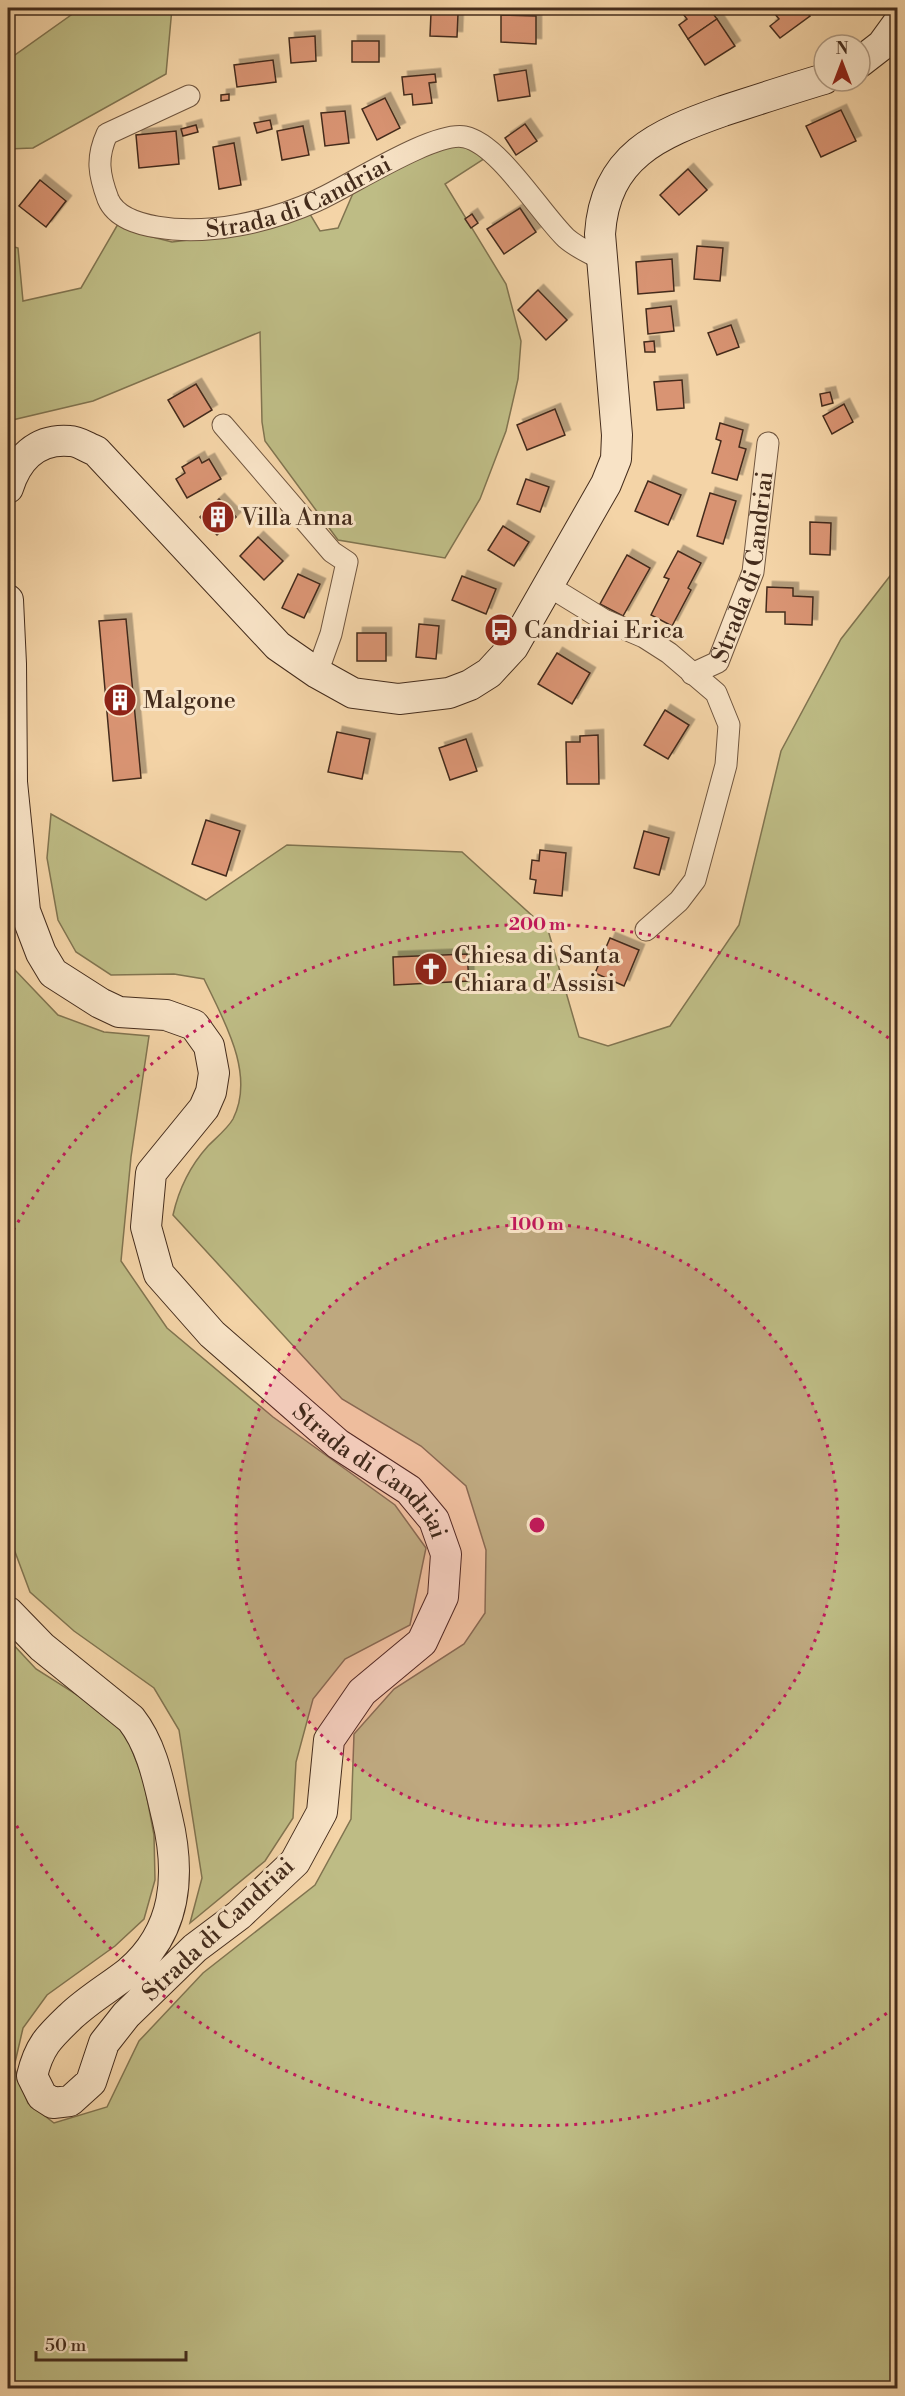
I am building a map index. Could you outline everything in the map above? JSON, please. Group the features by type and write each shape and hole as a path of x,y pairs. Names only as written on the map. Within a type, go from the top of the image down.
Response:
{"main road":[{"path":"872,53 882,45 897,23"},
{"path":"8,488 13,470 28,453 45,442 71,441 96,451 278,646 317,673 353,693 399,699 448,693 470,685 489,673 513,647 606,484 616,459 616,425 601,259 601,212 626,164 646,146 669,131 812,83"},
{"name":"Strada di Candriai","path":"8,600 12,782 25,910 41,953 53,973 100,1004 118,1012 166,1016 194,1025 209,1046 214,1073 211,1092 204,1108 151,1173 146,1227 159,1274 212,1334 338,1444 409,1490 434,1520 446,1554 443,1597 422,1642 362,1692 329,1740 322,1812 295,1862 239,1915 195,1948 126,2015 104,2043 91,2082 70,2101 53,2103 42,2096 32,2076 38,2051 92,1996 130,1971 164,1930 175,1886 172,1838 154,1764 138,1728 131,1719 42,1647 8,1612"}],"street":[{"name":"Strada di Candriai","path":"189,96 107,134 99,152 100,178 111,206 135,223 183,232 258,220 316,201 437,139 462,136 478,141 522,186 567,239 601,259"},
{"path":"223,425 332,552 347,562 331,634 317,673"},
{"name":"Strada di Candriai","path":"692,674 718,663 753,572 768,443"},
{"name":"Strada di Candriai","path":"547,589 560,593 604,620 644,637 669,653 716,693 729,725 726,765 694,880 679,901 646,930"}],"shaded area":[{"path":"81,8 172,8 166,74 33,148 8,149 8,60"},
{"path":"455,143 487,157 445,184 506,284 521,341 518,379 506,431 480,499 445,558 338,540 265,441 262,422 260,332 93,401 8,421 8,245 18,248 23,301 81,288 118,224 137,233 172,242 230,235 310,214 320,231 338,228 354,191 426,152"},
{"path":"897,567 897,2388 8,2388 8,1639 36,1669 90,1703 126,1734 144,1782 154,1835 155,1880 144,1919 115,1946 47,1995 23,2028 14,2067 28,2103 54,2123 107,2107 139,2041 203,1973 315,1885 351,1819 354,1734 394,1689 464,1644 485,1613 486,1550 466,1486 421,1446 342,1399 173,1215 178,1196 191,1170 208,1146 233,1119 239,1102 241,1084 234,1047 204,979 174,974 111,975 76,952 58,920 47,858 51,814 206,900 287,845 462,852 548,930 579,1037 608,1046 670,1026 739,925 781,751 841,639"},
{"path":"8,933 14,969 58,1015 104,1032 149,1036 131,1157 121,1261 167,1328 273,1417 395,1505 426,1548 410,1625 345,1659 313,1699 296,1762 293,1818 265,1861 190,1923 202,1878 179,1730 154,1688 74,1631 30,1592 8,1533"}],"building":[{"path":"709,8 717,19 688,39 679,25 687,19 680,10"},
{"path":"770,8 804,8 810,16 780,38 770,26 779,19"},
{"path":"431,13 458,14 457,37 430,36"},
{"path":"501,15 536,16 536,44 501,42"},
{"path":"717,19 735,46 705,65 688,39"},
{"path":"315,36 316,61 291,63 289,38"},
{"path":"352,41 379,41 379,62 352,62"},
{"path":"273,60 276,82 237,87 234,65"},
{"path":"526,70 530,96 498,101 494,75"},
{"path":"435,74 436,82 429,83 432,103 413,105 412,94 404,95 402,77"},
{"path":"229,94 229,100 221,101 221,95"},
{"path":"385,98 400,128 377,140 362,109"},
{"path":"841,110 856,141 821,157 806,126"},
{"path":"345,111 349,143 325,146 321,113"},
{"path":"270,120 272,129 257,133 254,123"},
{"path":"525,124 537,141 516,155 505,138"},
{"path":"196,125 198,132 183,136 181,129"},
{"path":"303,126 309,155 282,160 277,131"},
{"path":"176,131 179,164 139,168 136,135"},
{"path":"234,143 241,185 219,189 213,147"},
{"path":"688,169 707,190 679,215 660,195"},
{"path":"40,180 66,201 46,227 19,206"},
{"path":"520,208 536,232 504,254 487,229"},
{"path":"472,214 478,223 471,228 465,219"},
{"path":"697,246 723,248 720,281 694,279"},
{"path":"672,259 674,291 638,294 636,262"},
{"path":"538,290 567,320 546,340 518,310"},
{"path":"671,306 674,331 648,334 646,309"},
{"path":"731,325 739,347 717,355 708,333"},
{"path":"654,341 655,352 645,352 644,342"},
{"path":"682,380 684,408 657,410 654,382"},
{"path":"196,384 212,410 184,427 168,400"},
{"path":"830,392 833,403 822,406 820,394"},
{"path":"844,404 853,422 832,434 823,416"},
{"path":"555,409 565,435 527,450 517,425"},
{"path":"720,423 743,430 739,447 746,449 737,480 712,473 721,441 716,439"},
{"path":"199,457 202,463 209,459 221,479 187,498 176,479 185,473 182,467"},
{"path":"526,479 549,487 540,512 517,504"},
{"path":"648,481 681,495 668,525 635,511"},
{"path":"710,493 736,501 723,544 697,536"},
{"name":"Villa Anna","path":"219,499 236,517 217,535 200,517"},
{"path":"810,522 831,523 830,555 810,554"},
{"path":"503,526 529,542 514,566 488,550"},
{"path":"258,537 283,561 264,580 240,556"},
{"path":"678,551 701,563 688,588 691,590 672,626 651,615 669,579 664,577"},
{"path":"627,555 650,568 623,616 600,604"},
{"path":"298,574 320,584 304,618 282,608"},
{"path":"462,576 496,589 486,614 452,600"},
{"path":"767,587 793,588 793,596 813,597 812,625 785,624 785,612 766,612"},
{"name":"Malgone","path":"126,619 141,778 113,781 99,621"},
{"path":"419,624 439,626 436,659 416,657"},
{"path":"357,633 386,633 386,661 357,661"},
{"path":"557,653 590,673 572,704 538,684"},
{"path":"665,710 689,725 668,759 644,745"},
{"path":"337,732 370,739 362,779 328,772"},
{"path":"598,735 599,784 567,784 566,742 580,742 580,736"},
{"path":"466,739 477,771 450,780 439,748"},
{"path":"206,820 240,831 226,876 192,864"},
{"path":"644,831 669,838 659,875 634,868"},
{"path":"540,850 566,853 562,896 534,893 536,880 530,879 532,860 539,861"},
{"path":"610,938 639,950 624,986 595,973"},
{"name":"Chiesa di Santa Chiara d'Assisi","path":"467,954 469,981 394,985 393,957"}],"place":[{"name":"Villa Anna","path":"218,517"},
{"name":"Candriai Erica","path":"501,630"},
{"name":"Malgone","path":"120,700"},
{"name":"Chiesa di Santa Chiara d'Assisi","path":"431,969"}]}
